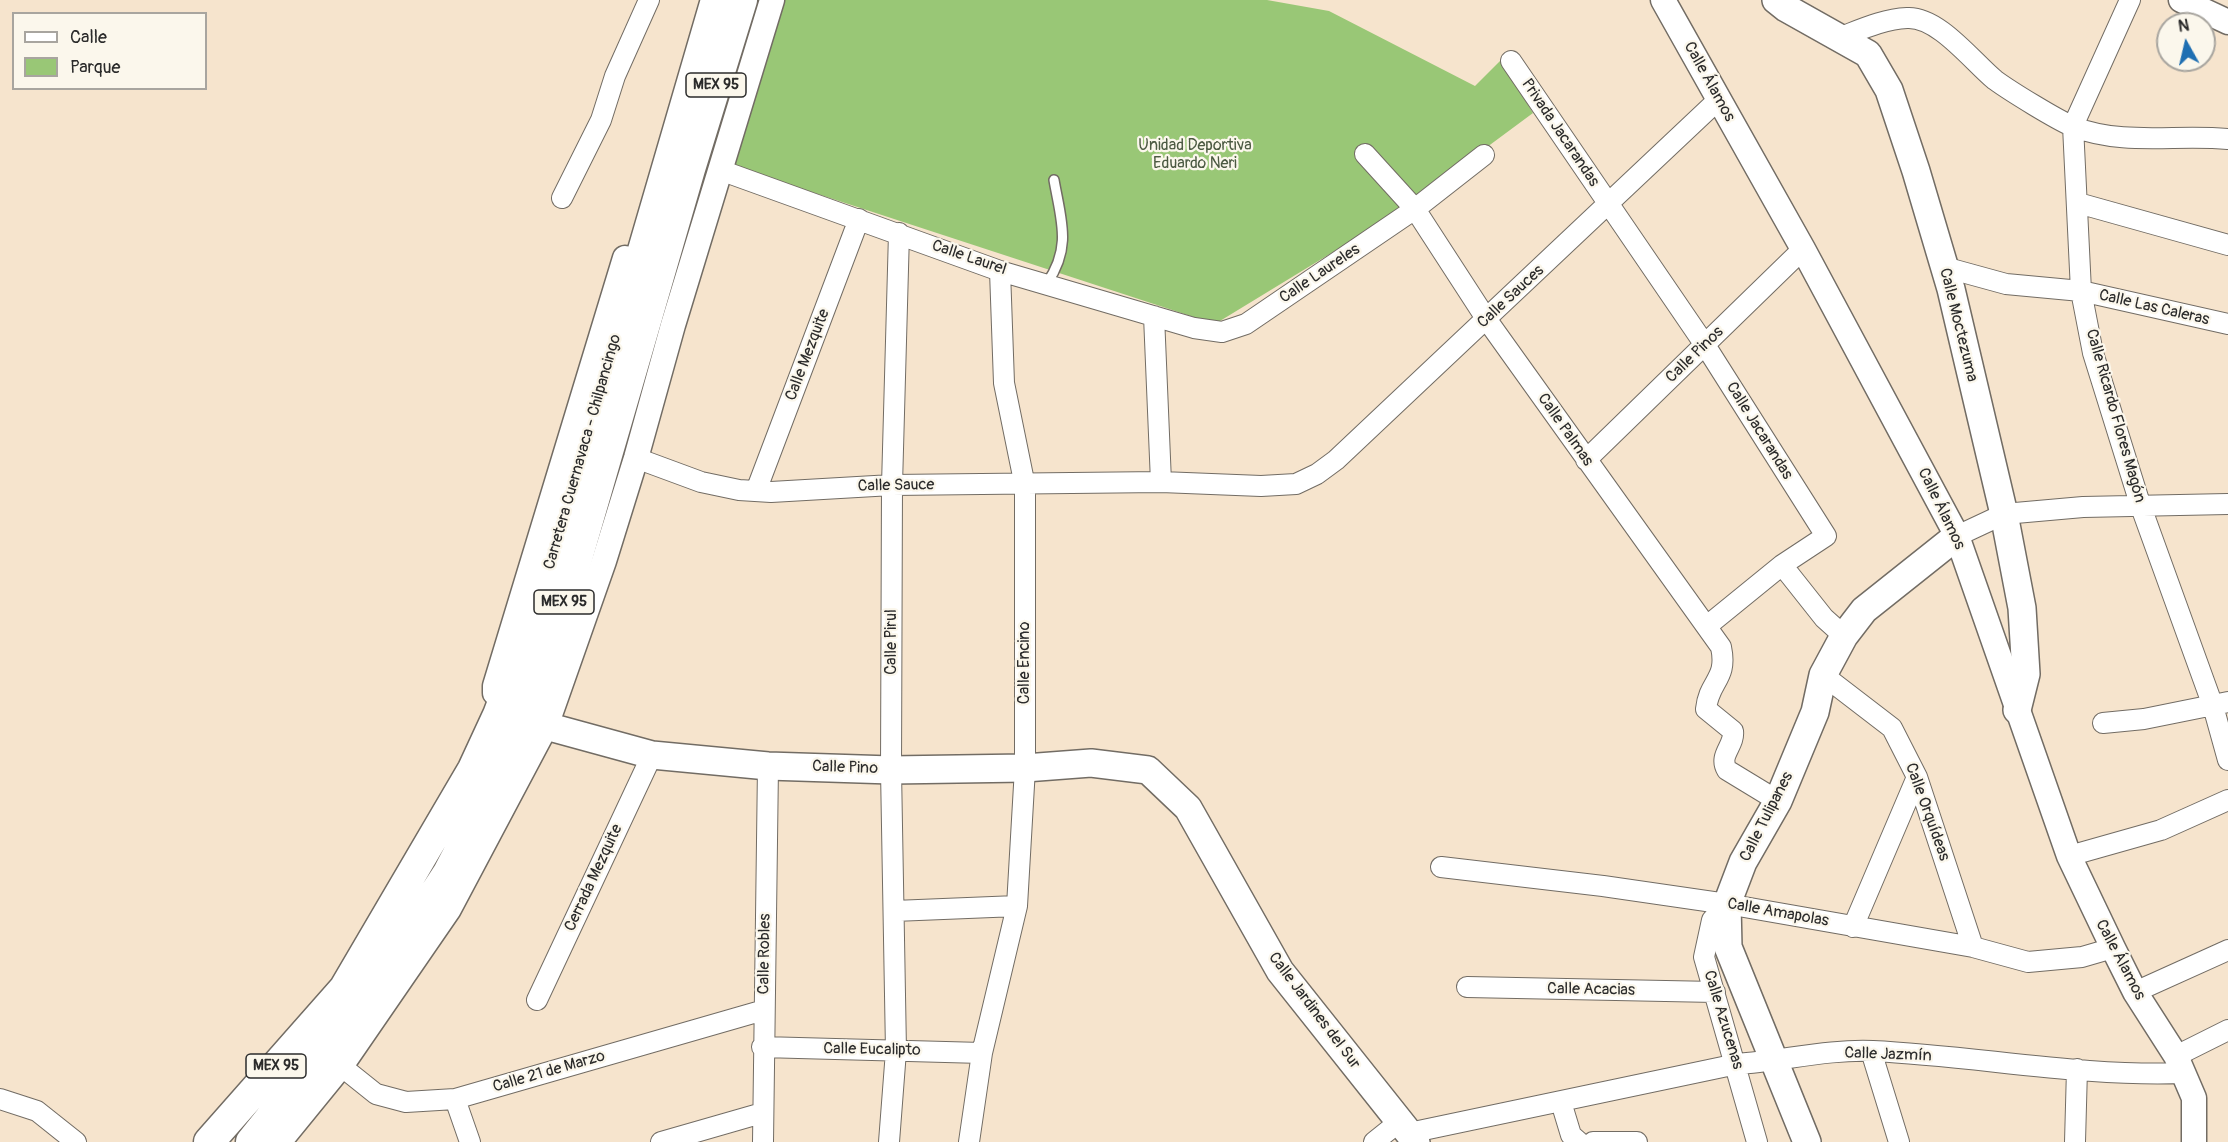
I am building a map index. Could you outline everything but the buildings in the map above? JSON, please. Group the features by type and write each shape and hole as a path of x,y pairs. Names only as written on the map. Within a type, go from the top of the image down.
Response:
{"main road":[{"name":"Carretera Cuernavaca - Chilpancingo","path":"209,1142 344,989 473,769 498,715 539,607 716,0"},
{"name":"Carretera Cuernavaca - Chilpancingo","path":"250,1142 363,1003 448,873 507,760 560,617 690,169 742,0"},
{"name":"Calle Moctezuma","path":"1776,0 1786,8 1842,37 1868,54 1889,90 1944,267 2004,514 2022,608 2026,674 2017,710"},
{"name":"Calle Tulipanes","path":"1807,1142 1728,947 1727,904 1743,862 1778,801 1815,712 1823,675 1844,636 1864,610 1957,536"},
{"name":"Calle Pino","path":"546,726 652,755 768,766 891,770 1025,768 1091,763 1148,770"},
{"name":"Calle Jardines del Sur","path":"1148,770 1188,808 1280,971 1408,1132"}],"street":[{"path":"562,198 601,120 615,76 648,0"},
{"path":"498,715 495,686 703,0"},
{"path":"279,1142 341,1066 449,909 546,726 604,561 772,0"},
{"name":"Calle Álamos","path":"1663,0 1803,249 1957,536 2069,856 2135,992 2180,1064 2194,1098 2194,1142"},
{"name":"Calle Ricardo Flores Magón","path":"2130,0 2073,126 2081,291 2093,354 2142,507 2221,704 2228,760"},
{"path":"2181,0 2228,22"},
{"path":"1842,37 1879,23 1909,17 1936,26 1996,81 2073,126 2129,139 2199,136 2228,139"},
{"name":"Privada Jacarandas","path":"1511,61 1608,205"},
{"name":"Calle Sauces","path":"1296,484 1317,474 1336,460 1718,100"},
{"name":"Calle Palmas","path":"1365,154 1415,209 1487,320 1721,647 1725,665 1707,700 1706,709 1733,730 1734,737 1724,757 1724,765 1727,770 1778,801"},
{"name":"Calle Laureles","path":"1222,332 1246,324 1415,209 1484,155"},
{"name":"Calle Laurel","path":"720,170 1000,271 1194,328 1222,332"},
{"path":"2078,203 2228,245"},
{"name":"Calle Jacarandas","path":"1608,205 1705,345 1826,536 1782,565"},
{"name":"Calle Mezquite","path":"756,491 860,219"},
{"name":"Calle Pirul","path":"889,1142 896,1051 891,770 892,486 899,233"},
{"name":"Calle Pinos","path":"1586,460 1803,249"},
{"name":"Calle Las Caleras","path":"1944,267 2006,284 2081,291 2228,324"},
{"name":"Calle Encino","path":"969,1142 982,1053 1017,906 1025,768 1025,486 1004,383 1000,271"},
{"path":"1154,316 1161,483"},
{"name":"Calle Sauce","path":"636,458 701,482 756,491 892,486 1161,483 1261,486 1296,484"},
{"path":"1957,536 2004,514 2083,507 2228,504"},
{"path":"1707,627 1782,565 1824,618 1844,636"},
{"name":"Calle Orquídeas","path":"1823,675 1892,728 1917,777 1973,947"},
{"path":"2103,723 2221,704"},
{"name":"Cerrada Mezquite","path":"537,1000 652,755"},
{"name":"Calle Robles","path":"763,1142 762,1047 768,766"},
{"path":"1853,927 1917,777"},
{"path":"2069,856 2161,830 2228,800"},
{"name":"Calle Amapolas","path":"1441,867 1603,886 1727,904 1973,947 2028,962 2082,957 2113,948"},
{"name":"Calle Azucenas","path":"1727,904 1712,920 1704,957 1737,1064 1757,1142"},
{"path":"894,910 1017,906"},
{"path":"2135,992 2228,950"},
{"name":"Calle Acacias","path":"1467,987 1714,992"},
{"name":"Calle 21 de Marzo","path":"341,1066 376,1094 406,1102 455,1099 764,1010"},
{"path":"2180,1064 2228,1030"},
{"name":"Calle Eucalipto","path":"762,1047 982,1053"},
{"path":"1871,1051 1899,1142"},
{"name":"Calle Jazmín","path":"1408,1132 1737,1064 1776,1062 1824,1054 1871,1051 2134,1075 2180,1064"},
{"path":"2075,1142 2077,1069"},
{"path":"0,1099 37,1111 76,1142"},
{"path":"455,1099 470,1142"},
{"path":"1561,1102 1571,1135 1579,1142"},
{"path":"661,1142 762,1113"},
{"path":"1374,1142 1408,1132"},
{"path":"1593,1142 1637,1142"}],"lane":[{"path":"1047,283 1059,267 1065,237 1054,180"}],"green space":[{"name":"Unidad Deportiva Eduardo Neri","path":"767,0 1267,0 1329,11 1475,86 1501,60 1533,113 1402,210 1215,324 729,165"}]}
